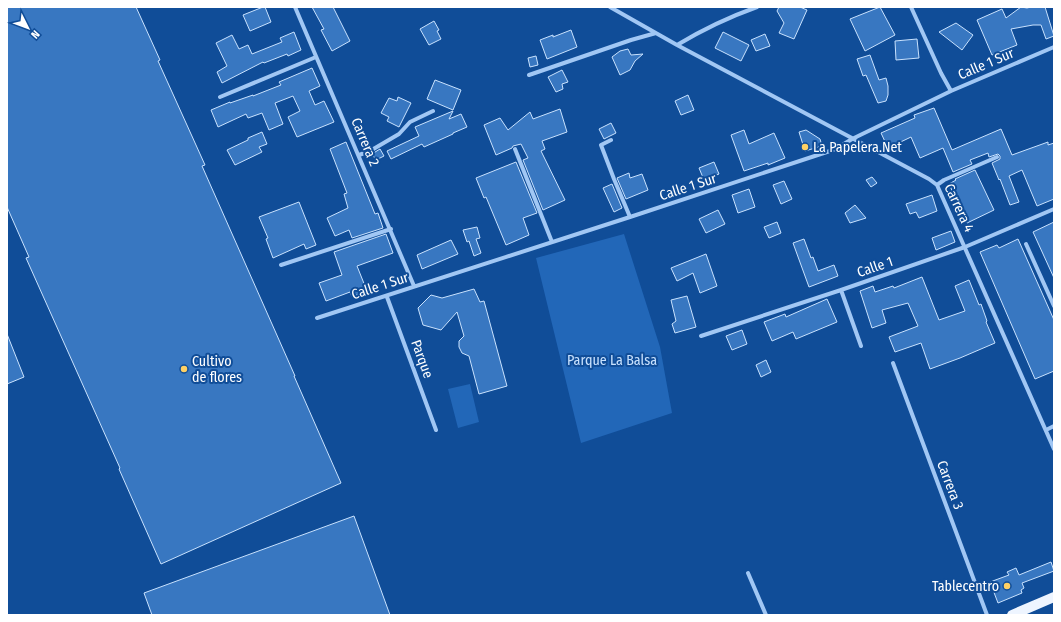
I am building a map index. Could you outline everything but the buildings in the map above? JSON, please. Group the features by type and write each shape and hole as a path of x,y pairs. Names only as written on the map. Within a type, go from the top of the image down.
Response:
{"main road":[{"path":"1012,615 1054,597"}],"street":[{"name":"Carrera 2","path":"295,7 391,229 414,286"},
{"name":"Carrera 4","path":"610,7 677,45 929,179 937,185 1054,449"},
{"path":"677,45 715,25 757,7"},
{"path":"911,7 941,73 951,91"},
{"path":"529,75 631,40 656,33"},
{"name":"Calle 1 Sur","path":"317,318 630,218 836,149 852,139 951,91 1054,47"},
{"path":"220,97 316,57"},
{"path":"359,155 370,151 399,134 410,122 433,111"},
{"path":"612,140 601,145 630,218"},
{"path":"515,149 552,242"},
{"path":"937,185 944,180 997,157"},
{"name":"Calle 1","path":"701,336 965,247 1054,209"},
{"path":"281,265 391,229"},
{"path":"1026,244 1054,306"},
{"path":"841,290 861,346"},
{"name":"Parque","path":"387,296 436,430"},
{"name":"Carrera 3","path":"893,363 987,615"},
{"path":"1046,430 1054,426"},
{"path":"748,573 766,615"}],"green space":[{"name":"Parque La Balsa","path":"624,234 660,347 672,413 581,443 536,258"},
{"path":"470,384 479,422 458,428 448,389"}],"place":[{"name":"La Papelera.Net","path":"805,147"},
{"name":"Cultivo de flores","path":"184,369"},
{"name":"Tablecentro","path":"1007,586"}]}
